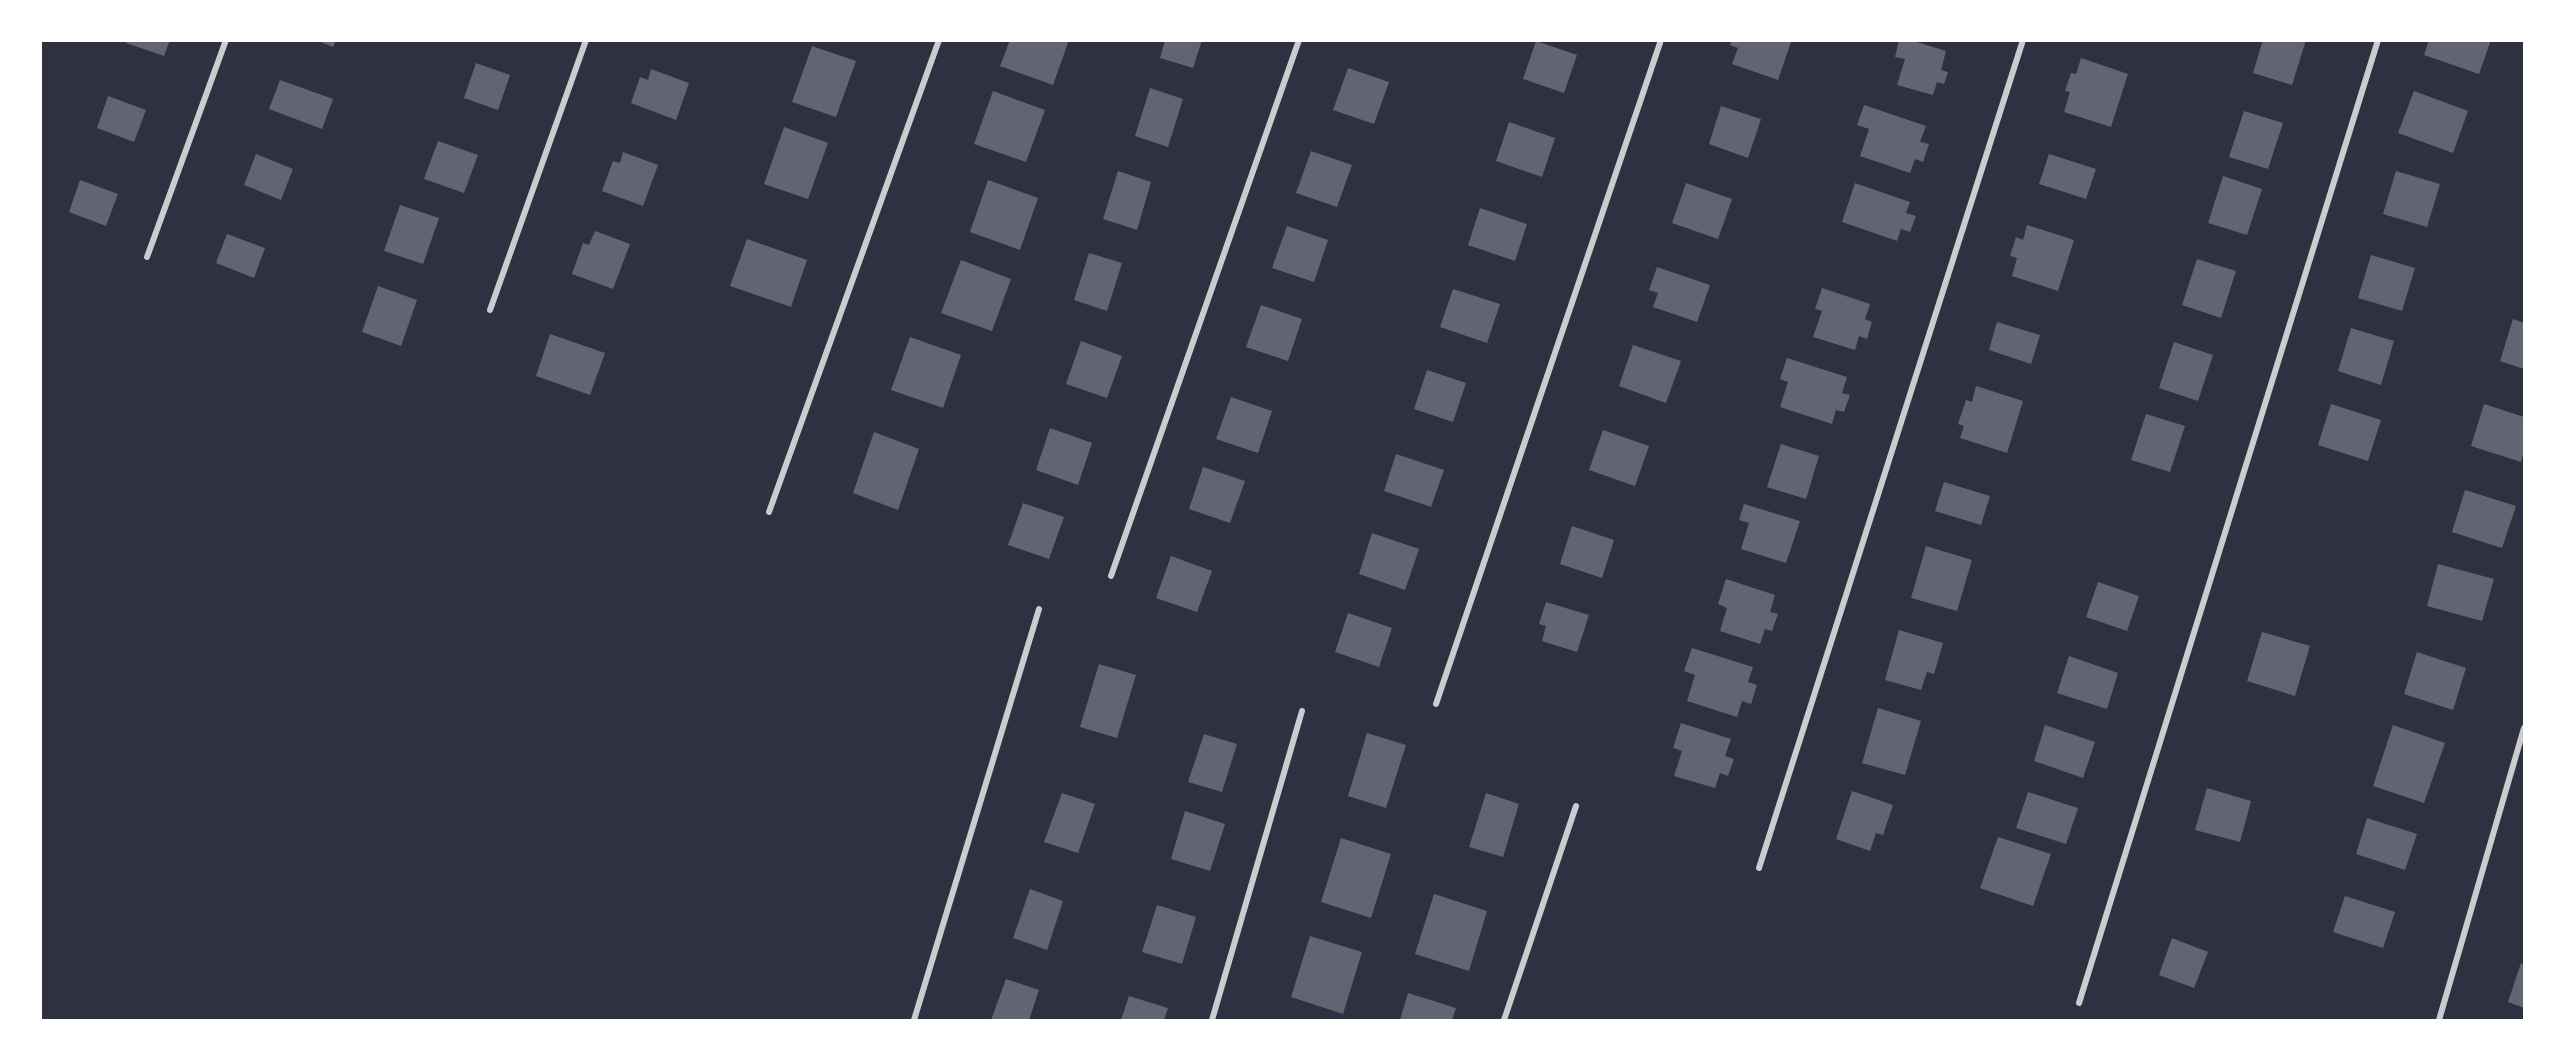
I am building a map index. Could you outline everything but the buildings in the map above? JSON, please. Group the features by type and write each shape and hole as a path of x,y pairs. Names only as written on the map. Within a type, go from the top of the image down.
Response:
{"street":[{"path":"147,257 226,40"},
{"path":"490,310 586,40"},
{"path":"770,512 939,40"},
{"path":"1111,576 1299,40"},
{"path":"1436,704 1661,40"},
{"path":"1759,868 2023,40"},
{"path":"2079,1003 2378,40"},
{"path":"914,1020 1039,609"},
{"path":"1212,1020 1302,711"},
{"path":"2439,1020 2524,728"},
{"path":"1504,1020 1576,806"}]}
